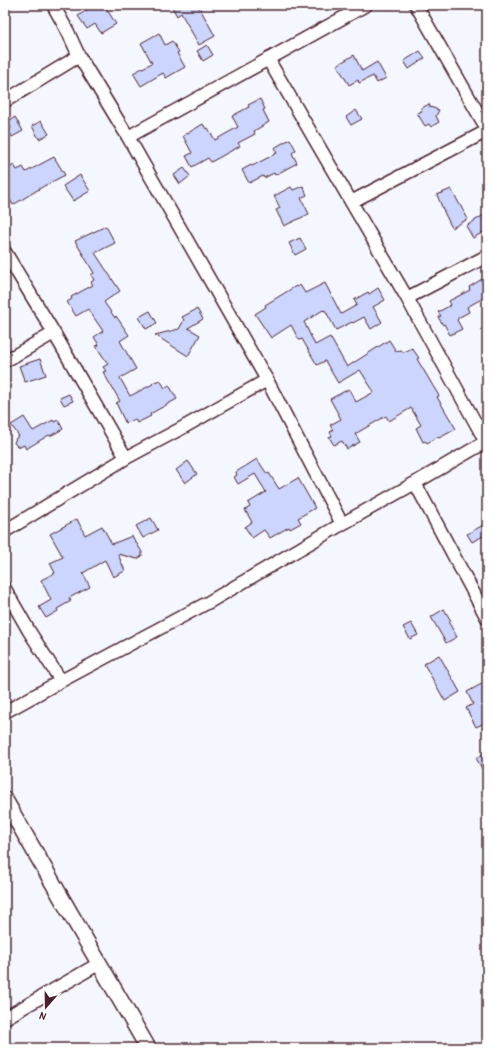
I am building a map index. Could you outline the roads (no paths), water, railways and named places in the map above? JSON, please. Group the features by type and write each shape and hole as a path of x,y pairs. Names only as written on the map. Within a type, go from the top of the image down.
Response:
{"street":[{"path":"53,5 79,56 128,137 267,380 342,524"},
{"path":"128,137 366,5"},
{"path":"351,202 487,130 416,5"},
{"path":"5,101 79,56"},
{"path":"5,712 209,602 487,441 407,298 268,59"},
{"path":"5,252 10,271 54,333 126,458"},
{"path":"407,298 487,256"},
{"path":"5,361 54,333"},
{"path":"5,531 126,458 267,380"},
{"path":"415,483 487,618"},
{"path":"5,589 60,681"},
{"path":"5,800 148,1048"},
{"path":"5,1018 100,963"}]}
